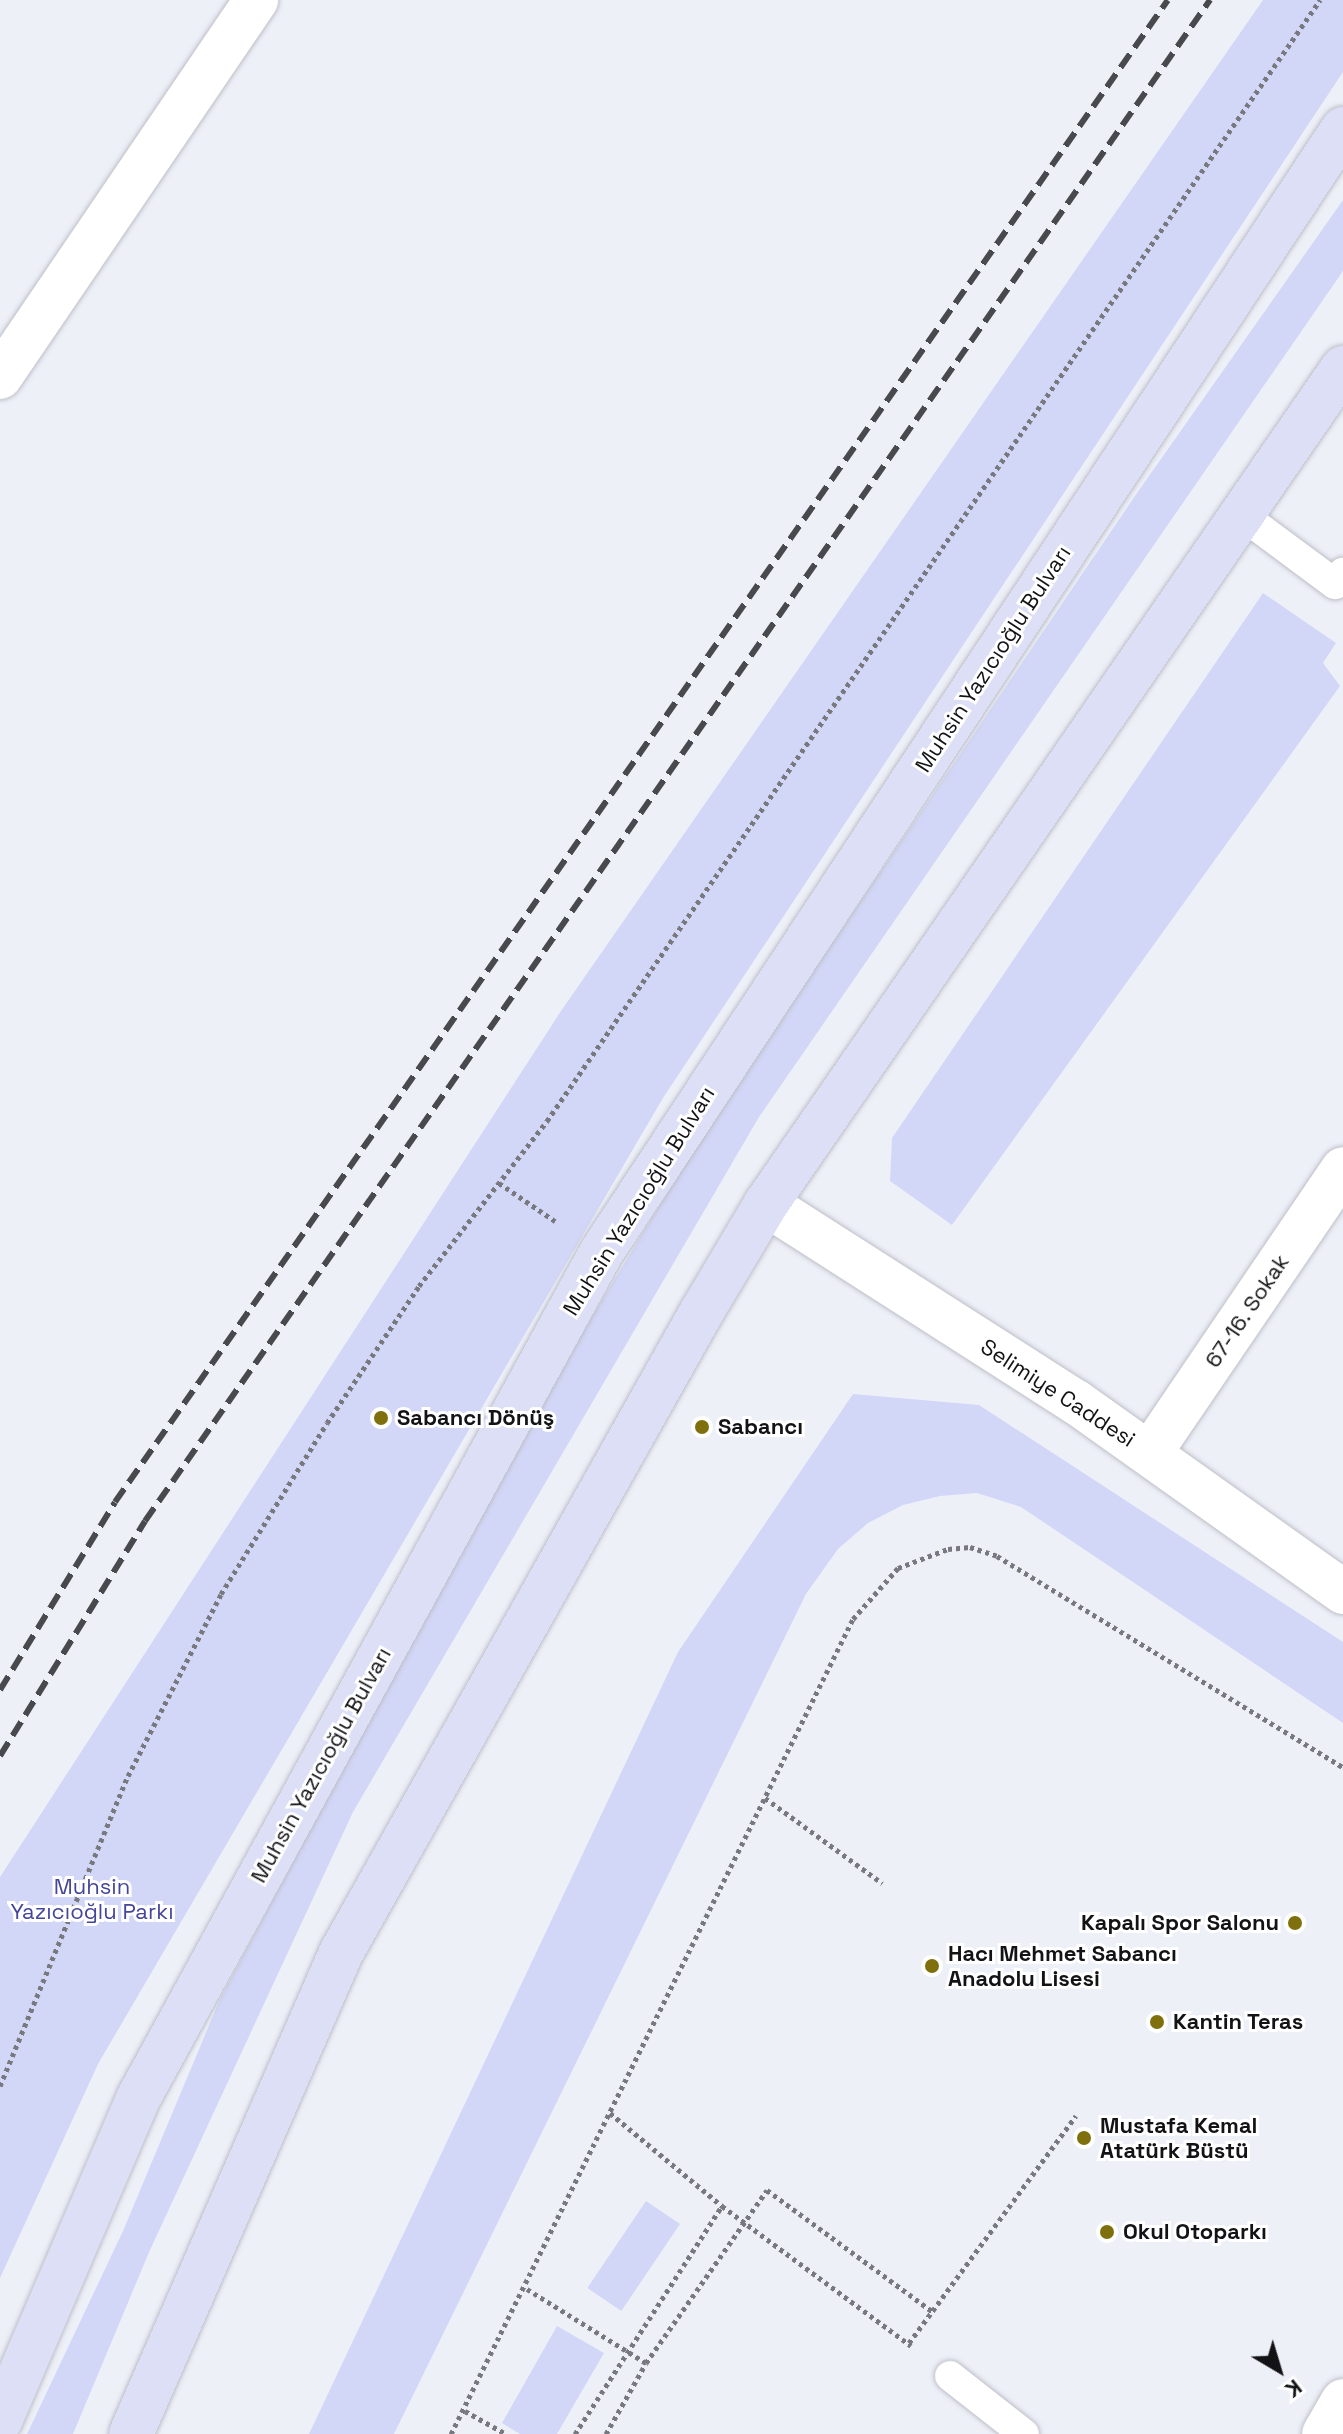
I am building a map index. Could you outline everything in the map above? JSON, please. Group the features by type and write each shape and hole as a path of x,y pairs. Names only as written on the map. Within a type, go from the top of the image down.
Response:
{"main road":[{"name":"Muhsin Yazıcıoğlu Bulvarı","path":"0,2421 139,2097 601,1253 1343,129"},
{"path":"131,2434 341,1953 766,1204 1343,368"}],"street":[{"path":"0,377 256,0"},
{"name":"67-16. Sokak","path":"1150,1453 1343,1169"},
{"name":"Selimiye Caddesi","path":"766,1204 1150,1453 1343,1592"},
{"path":"1324,2434 1343,2401"}],"lane":[{"path":"1242,515 1335,584 1343,573"},
{"path":"950,2376 1024,2434"}],"path":[{"path":"0,2086 128,1776 221,1594 385,1336 499,1183 1320,0"},
{"path":"499,1183 601,1253"},
{"path":"451,2434 527,2289 853,1619 877,1586 924,1556 970,1547 997,1556 1343,1767"},
{"path":"765,1798 882,1883"},
{"path":"610,2113 722,2206 950,2376"},
{"path":"908,2344 1076,2116"},
{"path":"606,2434 646,2363 743,2220 767,2190 932,2311"},
{"path":"575,2434 625,2352 722,2206"},
{"path":"527,2289 646,2363"},
{"path":"465,2411 506,2434"}],"green space":[{"name":"Muhsin Yazıcıoğlu Parkı","path":"1263,0 1343,0 1343,72 663,1098 98,2064 0,2278 0,1877 561,1011"},
{"path":"1343,200 1343,271 759,1117 353,1812 150,2250 73,2434 27,2434 123,2231 220,1999 526,1425 672,1185 810,976 1137,493"},
{"path":"1263,593 1336,643 1323,663 1340,686 952,1225 890,1181 892,1138"},
{"path":"853,1394 979,1405 1343,1642 1343,1723 1021,1507 977,1493 940,1496 903,1505 868,1523 838,1549 806,1594 394,2434 309,2434 678,1652"},
{"path":"646,2201 680,2224 621,2311 587,2288"},
{"path":"557,2326 604,2353 557,2434 520,2434 502,2423"}],"railway":[{"path":"0,1690 115,1502 1168,0"},
{"path":"0,1756 145,1521 1210,0"}],"place":[{"name":"Sabancı Dönüş","path":"381,1418"},
{"name":"Sabancı","path":"702,1427"},
{"name":"Kapalı Spor Salonu","path":"1295,1923"},
{"name":"Hacı Mehmet Sabancı Anadolu Lisesi","path":"932,1966"},
{"name":"Kantin Teras","path":"1157,2022"},
{"name":"Mustafa Kemal Atatürk Büstü","path":"1084,2138"},
{"name":"Okul Otoparkı","path":"1107,2232"}]}
